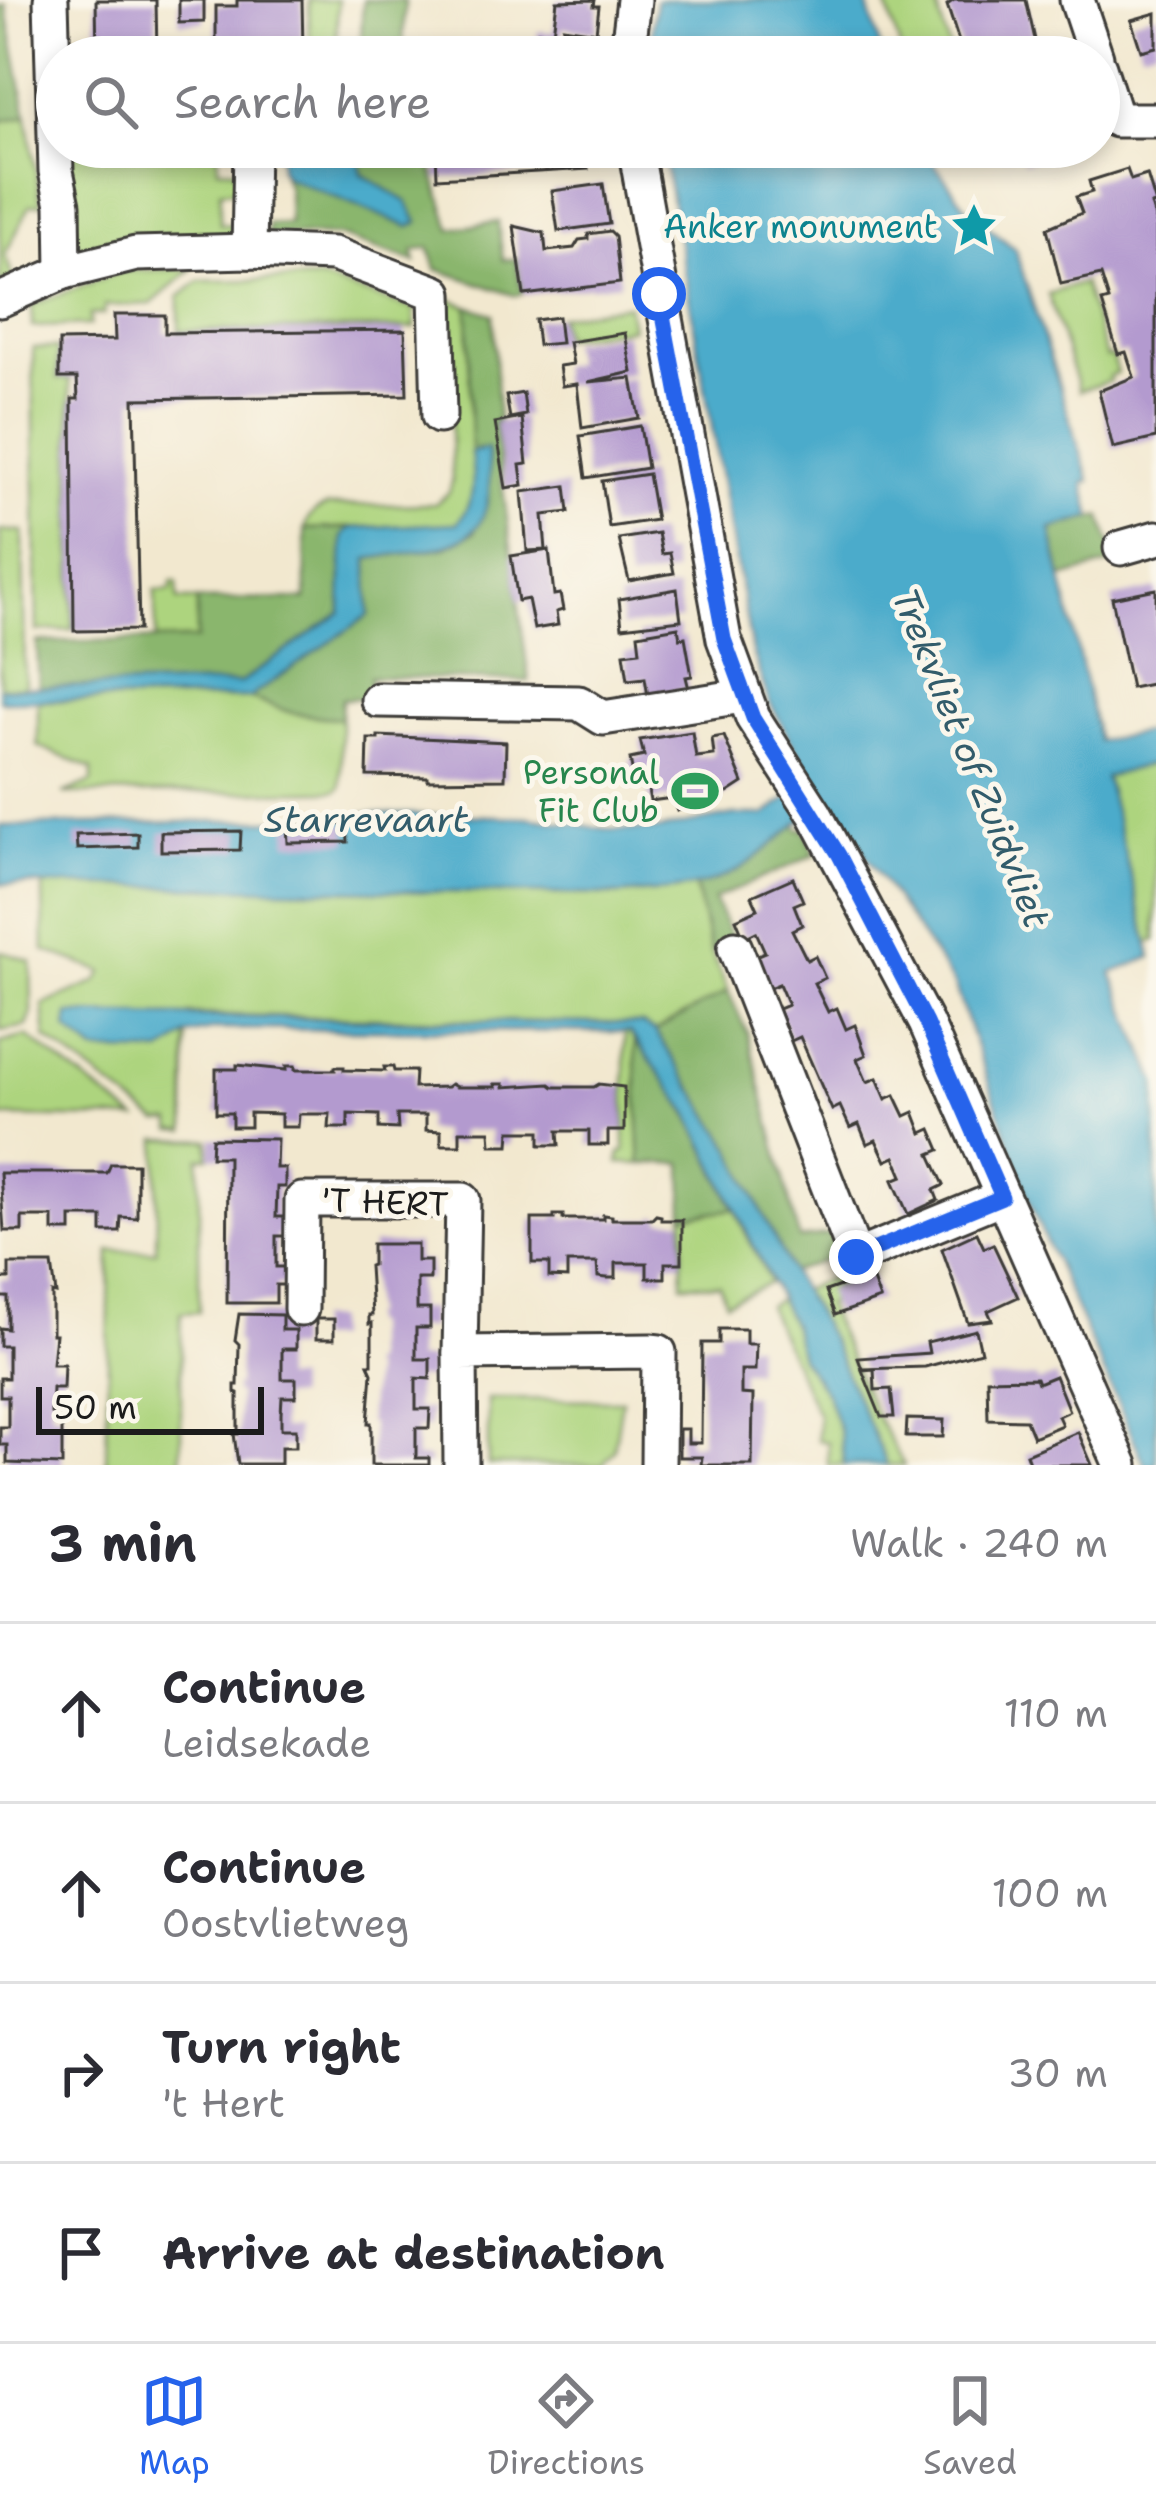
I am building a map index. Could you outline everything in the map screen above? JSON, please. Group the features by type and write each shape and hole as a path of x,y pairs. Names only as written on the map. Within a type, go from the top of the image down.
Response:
{"street":[{"path":"51,0 52,36"},
{"path":"630,36 634,0"},
{"path":"1077,0 1089,36"},
{"path":"1120,120 1156,120"},
{"path":"59,168 64,272"},
{"path":"249,250 251,168"},
{"path":"639,168 724,639 743,696 815,814 926,1023 1121,1465"},
{"path":"0,301 64,272 136,254 249,250 333,254 436,293 439,416"},
{"path":"1121,548 1156,538"},
{"path":"378,700 579,704 603,718 743,696"},
{"path":"735,948 856,1257 1002,1197"},
{"name":"'T HERT","path":"301,1310 302,1186 463,1200 461,1465"},
{"path":"460,1352 659,1352 658,1465"}],"green space":[{"path":"309,0 338,0 337,36 310,36"},
{"path":"363,0 405,0 403,36 361,36"},
{"path":"885,0 935,0 946,36 896,36"},
{"path":"6,5 27,116 0,121 0,6"},
{"path":"27,116 41,204 30,205 5,255 13,278 0,284 0,121"},
{"path":"68,168 240,169 240,190 220,191 220,224 240,225 241,235 118,239 76,250"},
{"path":"361,168 432,168 451,229 498,222 503,260 516,259 522,294 436,269 429,247 413,251 416,262 338,236 268,235 268,224 289,223 288,188 280,169 286,177 407,202 362,174"},
{"path":"192,269 151,304 105,306 104,314 90,315 90,325 32,327 32,305 122,271"},
{"path":"320,279 414,309 415,328 179,331 179,297 199,281"},
{"path":"1083,283 1106,357 1112,356 1117,373 1109,376 1110,381 1079,391 1048,294"},
{"path":"449,299 468,306 472,501 457,524 305,529 312,514 328,506 435,504 449,492"},
{"path":"628,305 632,328 563,338 559,316"},
{"path":"468,306 493,314 498,421 494,422 529,681 370,677 369,698 342,699 341,719 292,713 249,698 369,615 368,559 446,547 475,532 479,449 471,452"},
{"path":"33,348 58,348 58,379 70,379 73,630 37,631"},
{"path":"1101,516 1117,562 1062,578 1050,528"},
{"path":"351,528 343,536 341,613 240,683 39,688 37,642 197,639 197,600 306,599 305,529"},
{"path":"0,531 23,531 25,687 0,687"},
{"path":"172,582 177,582 178,600 197,600 198,639 156,640 155,591 171,590"},
{"path":"249,698 293,713 341,719 341,787 337,791 63,794 92,782 92,769 38,746 38,701"},
{"path":"1156,763 1156,940 1147,944 1105,776"},
{"path":"794,823 804,828 815,855 714,899 732,939 711,951 695,886 738,870"},
{"path":"43,884 618,895 695,886 711,951 728,991 655,1031 642,1024 189,1014 162,1052 187,1035 186,1131 172,1130 172,1122 158,1122 46,1038 43,1005 97,982 103,972 44,950"},
{"path":"0,951 31,961 32,1013 27,1026 0,1031"},
{"path":"728,991 748,1035 799,1239 830,1234 839,1255 791,1272 731,1147 655,1031"},
{"path":"625,1032 635,1042 641,1164 619,1163 625,1151"},
{"path":"27,1036 136,1119 0,1117 0,1043"},
{"path":"635,1042 680,1099 734,1209 684,1216 683,1163 641,1164"},
{"path":"158,1139 209,1140 209,1157 199,1158 199,1312 181,1313 181,1465 106,1465 110,1251 156,1251"},
{"path":"734,1209 770,1283 726,1302 719,1284 682,1284 684,1216"},
{"path":"864,1263 869,1274 833,1287 836,1299 826,1305 877,1418 904,1465 887,1465 831,1340 802,1290"},
{"path":"779,1299 793,1327 800,1357 827,1394 840,1432 844,1465 828,1465 828,1442 818,1440 818,1415 767,1306"},
{"path":"488,1399 622,1400 614,1450 602,1465 488,1465"}],"water":[{"path":"656,0 866,0 877,36 652,36"},
{"path":"361,168 362,174 407,202 418,222 409,227 286,177 280,169"},
{"path":"666,168 937,168 969,211 1015,249 1090,481 1084,483 1092,517 1051,529 1098,741 1156,730 1156,763 1105,777 1152,957 1112,973 1156,1082 1156,1465 1145,1465 1037,1221 954,984 827,799 738,870 710,882 664,891 618,895 0,884 0,826 362,818 363,813 527,817 614,830 656,830 733,815 765,815 813,779 769,702 752,652"},
{"path":"487,449 486,509 477,526 445,546 368,559 369,615 249,698 0,701 0,688 240,683 341,613 343,536 351,528 457,523 472,490 471,452"},
{"path":"69,1014 642,1024 655,1031 731,1147 791,1272 831,1340 887,1465 844,1465 840,1432 827,1394 800,1357 793,1327 689,1113 630,1032 217,1029 187,1035 162,1053 95,1052 67,1029"}],"building":[{"path":"96,0 156,0 157,36 97,36"},
{"path":"179,0 204,0 204,22 179,23"},
{"path":"237,0 302,0 303,36 216,36 216,6 237,6"},
{"path":"595,0 594,6 599,6 596,32 563,27 562,36 537,36 538,31 553,33 557,1"},
{"path":"954,0 1026,0 1034,36 957,36 947,5"},
{"path":"1156,13 1156,47 1141,51 1131,20"},
{"path":"437,168 588,168 588,169 437,178"},
{"path":"1127,169 1131,180 1147,175 1156,204 1151,205 1156,221 1156,438 1113,448 1099,391 1134,377 1126,352 1118,354 1102,302 1109,300 1101,275 1061,284 1047,228 1082,213 1076,197 1092,192 1089,181"},
{"path":"603,184 609,224 558,231 552,191"},
{"path":"514,226 544,233 546,251 574,248 588,234 610,231 615,236 620,283 524,295"},
{"path":"114,315 165,315 165,333 405,330 407,395 134,399 139,630 74,631 72,399 78,399 77,378 59,378 59,341 115,340"},
{"path":"558,317 561,343 538,345 535,320"},
{"path":"625,333 632,372 588,382 632,378 639,418 582,428 577,384 562,386 559,366 573,364 569,342"},
{"path":"523,393 526,415 510,418 506,396"},
{"path":"522,418 527,464 520,465 523,485 506,488 495,423"},
{"path":"640,426 647,468 586,478 580,436"},
{"path":"648,474 656,520 609,527 602,481"},
{"path":"566,486 569,512 543,515 546,550 527,551 522,492"},
{"path":"658,533 662,554 670,553 674,573 629,581 619,539"},
{"path":"549,550 554,595 560,594 563,610 556,612 558,625 534,629 528,599 518,601 511,556"},
{"path":"677,589 681,620 622,627 619,599"},
{"path":"1156,589 1156,683 1131,688 1112,598"},
{"path":"678,627 680,638 685,637 692,676 686,677 689,689 648,696 645,678 628,680 624,653 640,651 638,634"},
{"path":"692,732 696,757 714,755 712,738 724,736 743,783 723,796 677,811 673,798 650,801 647,784 635,786 630,759 644,756 640,740"},
{"path":"368,739 506,742 505,779 367,776"},
{"path":"347,824 348,842 288,843 287,826"},
{"path":"241,831 240,850 161,851 161,832"},
{"path":"138,833 138,847 77,849 76,835"},
{"path":"793,878 803,901 794,905 802,925 792,930 807,960 815,956 825,978 814,983 828,1012 837,1008 846,1029 855,1025 866,1055 857,1059 867,1082 877,1078 886,1099 895,1095 905,1116 914,1112 922,1133 931,1129 940,1150 930,1154 944,1185 934,1190 938,1200 908,1214 893,1180 903,1176 895,1157 886,1161 876,1140 867,1144 859,1124 850,1128 840,1106 832,1110 800,1037 791,1041 778,1009 788,1005 779,984 769,988 755,956 765,952 756,932 744,938 736,919 758,909 752,896"},
{"path":"237,1065 286,1070 286,1066 385,1071 384,1067 393,1067 394,1071 415,1071 414,1088 451,1084 624,1087 624,1131 608,1131 608,1145 589,1145 589,1131 558,1131 559,1145 540,1145 540,1131 510,1131 509,1145 491,1145 490,1131 460,1131 460,1145 441,1145 441,1131 426,1130 426,1115 397,1115 398,1129 379,1128 379,1115 348,1114 348,1128 329,1128 330,1114 299,1114 298,1127 281,1127 281,1114 250,1113 250,1127 232,1127 232,1113 216,1113 216,1069 237,1069"},
{"path":"212,1138 277,1139 276,1168 285,1168 285,1187 277,1187 276,1217 285,1217 285,1236 276,1236 276,1267 285,1267 284,1285 276,1285 276,1303 227,1303 228,1157 211,1157"},
{"path":"111,1164 137,1164 137,1218 121,1217 120,1232 102,1232 102,1217 71,1217 71,1231 53,1231 53,1217 22,1217 22,1231 4,1231 0,1173 107,1173"},
{"path":"554,1215 563,1215 563,1219 603,1219 603,1215 652,1219 656,1215 661,1220 682,1220 682,1263 665,1263 665,1278 647,1278 647,1263 616,1263 616,1278 607,1278 598,1277 597,1263 567,1263 567,1278 549,1277 549,1263 532,1263 532,1219 554,1219"},
{"path":"977,1233 984,1248 993,1244 1018,1297 988,1311 992,1320 968,1323 942,1249"},
{"path":"372,1244 417,1244 417,1261 430,1261 430,1279 417,1279 417,1309 430,1309 430,1328 416,1328 416,1359 430,1359 430,1379 416,1378 416,1409 430,1409 429,1428 416,1428 416,1458 429,1458 429,1465 371,1465"},
{"path":"9,1264 52,1264 56,1294 52,1293 52,1364 64,1364 63,1388 52,1388 51,1413 62,1413 62,1465 7,1463 7,1445 0,1445 0,1427 8,1427 8,1396 0,1396 0,1378 8,1378 8,1346 0,1346 0,1328 8,1329 8,1297 0,1297 0,1279 9,1279"},
{"path":"871,1275 880,1299 835,1315 826,1291"},
{"path":"239,1314 282,1315 282,1330 296,1330 296,1349 282,1349 282,1379 296,1379 296,1397 282,1397 281,1429 296,1429 296,1447 281,1447 281,1464 238,1464 234,1434 238,1434 239,1344 235,1340"},
{"path":"316,1319 334,1319 334,1339 316,1339"},
{"path":"719,1329 746,1329 746,1344 756,1344 755,1370 741,1370 741,1394 753,1395 752,1465 701,1465 702,1457 679,1457 679,1429 688,1429 688,1443 701,1443 702,1343 719,1343"},
{"path":"976,1330 981,1352 925,1367 862,1369 858,1358 929,1353 927,1342"},
{"path":"874,1369 875,1390 891,1389 894,1417 881,1417 862,1370"},
{"path":"1055,1376 1069,1411 1058,1416 1062,1425 1033,1437 1026,1420 988,1419 987,1379 1036,1378 1038,1383"},
{"path":"907,1419 944,1420 943,1437 906,1437"},
{"path":"1078,1432 1092,1465 1030,1465 1026,1454"}],"place":[{"name":"Anker monument","path":"974,226"},
{"name":"Personal Fit Club","path":"695,791"}],"route":[{"path":"659,294 724,639 743,696 839,855 926,1023 1002,1197 856,1257"}],"water label":[{"name":"Trekvliet of Zuidvliet","path":"971,758"},
{"name":"Starrevaart","path":"366,819"}]}
